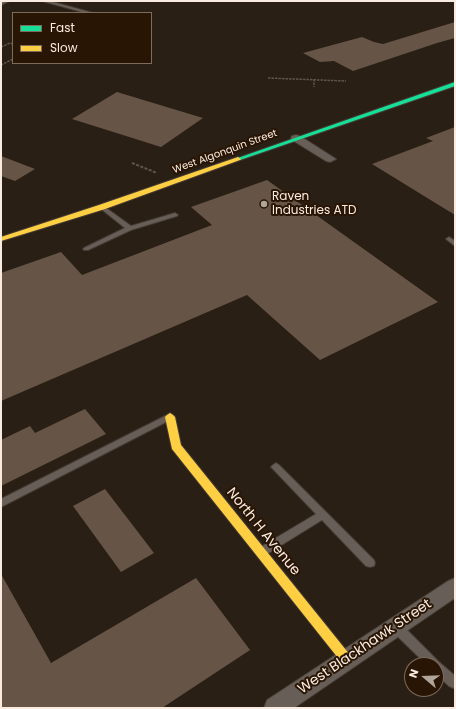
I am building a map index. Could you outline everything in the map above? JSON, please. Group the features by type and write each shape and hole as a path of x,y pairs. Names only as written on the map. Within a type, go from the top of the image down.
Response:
{"street":[{"name":"West Algonquin Street","path":"1,239 102,207 296,138 453,86"},
{"path":"296,138 330,159"},
{"name":"North H Avenue","path":"170,417 176,446 346,659"},
{"name":"West Blackhawk Street","path":"275,708 455,587"}],"lane":[{"path":"1,4 7,1"},
{"path":"44,1 87,12"},
{"path":"102,207 128,226 129,229"},
{"path":"86,249 129,229 176,216"},
{"path":"1,503 170,417"},
{"path":"276,467 370,563"},
{"path":"261,552 323,514"},
{"path":"396,626 428,657"},
{"path":"444,674 452,682 455,680"}],"path":[{"path":"1,47 10,43 12,44"},
{"path":"1,65 12,60"},
{"path":"268,78 346,81"},
{"path":"314,80 314,87"},
{"path":"132,163 176,181"}],"building":[{"path":"455,22 455,38 353,71 334,61 320,62 303,53 362,37 383,44"},
{"path":"117,92 203,118 161,147 72,119"},
{"path":"455,127 455,215 372,164 433,141 426,138"},
{"path":"1,156 35,169 15,181 1,176"},
{"path":"267,180 438,302 320,360 247,295 1,401 1,273 61,252 82,275 212,225 191,207"},
{"path":"85,409 106,434 1,486 1,440 30,426 35,433"},
{"path":"105,489 154,553 121,572 73,506"},
{"path":"1,574 51,663 196,578 250,650 162,708 1,708"}],"traffic: fast":[{"path":"238,159 455,84"}],"traffic: slow":[{"path":"1,239 102,207 238,159"},
{"path":"170,417 176,446 346,659"}],"place":[{"name":"Raven Industries ATD","path":"264,204"}]}
